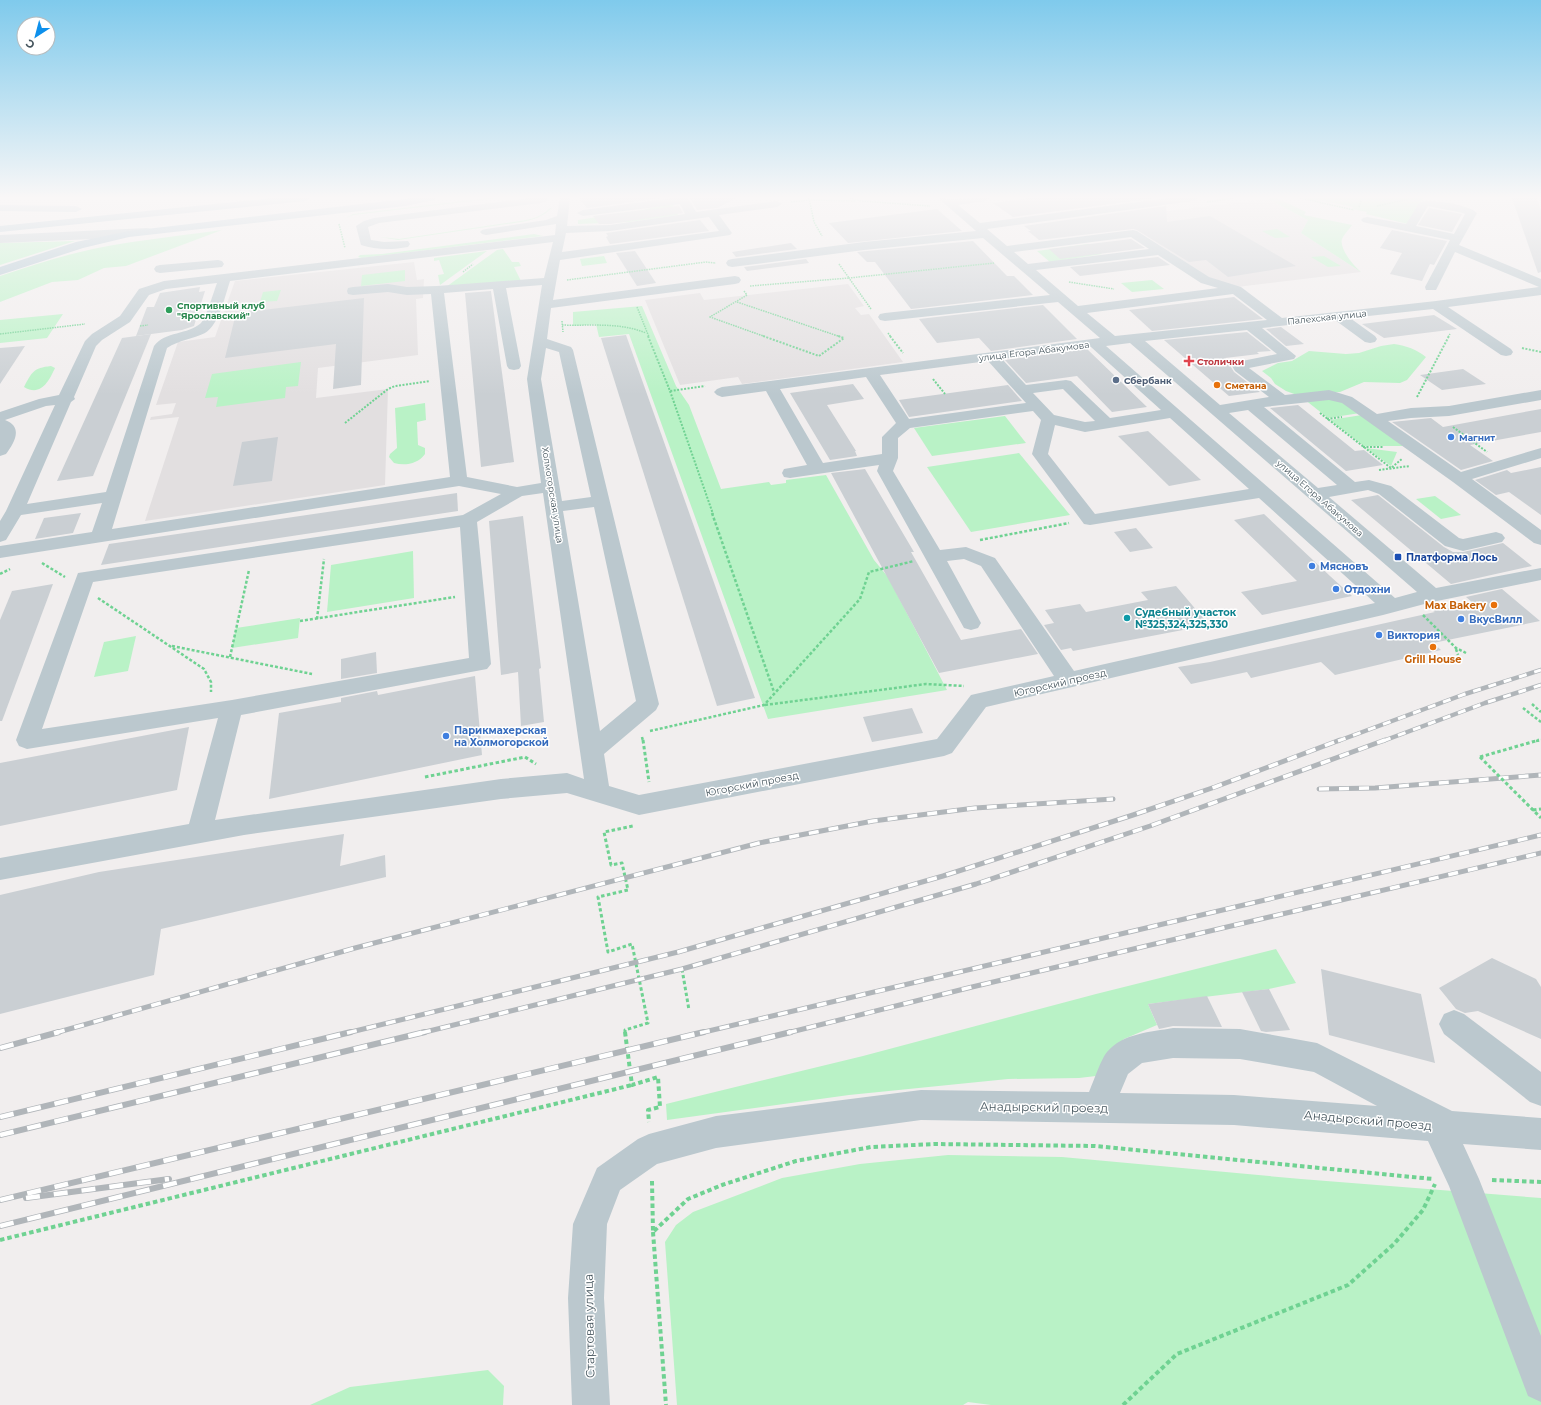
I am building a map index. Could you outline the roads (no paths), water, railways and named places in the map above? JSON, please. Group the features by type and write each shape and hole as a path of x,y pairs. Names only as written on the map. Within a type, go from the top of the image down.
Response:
{"main road":[{"path":"0,271 23,264"}],"street":[{"path":"160,269 214,264"},
{"path":"0,536 15,511 67,399 90,344 97,337 125,319 144,292 164,285 349,264"},
{"name":"Холмогорская улица","path":"557,264 558,280 545,305 534,378 598,794"},
{"path":"545,305 738,283 729,264"},
{"path":"1020,264 1024,264"},
{"name":"улица Егора Абакумова","path":"1020,264 1112,341"},
{"path":"1180,264 1205,280 1236,290 1280,323"},
{"path":"1431,287 1444,264"},
{"path":"1499,264 1541,284"},
{"path":"100,536 161,346 170,340 200,330 208,324 226,278"},
{"path":"353,291 388,288 407,292 558,280"},
{"path":"499,285 514,366"},
{"path":"438,290 459,481"},
{"path":"1075,310 1236,290"},
{"name":"Палехская улица","path":"1096,343 1436,305 1541,291"},
{"path":"885,323 1061,298"},
{"path":"1436,305 1506,352"},
{"path":"1338,316 1370,339"},
{"path":"1251,326 1289,356 1242,364 1239,366 1282,400"},
{"name":"улица Егора Абакумова","path":"1134,339 1432,595"},
{"path":"540,341 566,350 648,704 592,751"},
{"name":"улица Егора Абакумова","path":"729,391 1096,343 1391,606"},
{"path":"991,356 1049,419 1085,427 1174,413"},
{"path":"854,360 866,373 905,424"},
{"path":"1022,390 1066,384 1107,424"},
{"path":"770,385 817,468"},
{"path":"1218,410 1282,400 1329,395 1347,400 1459,478 1541,539"},
{"path":"1374,419 1411,413 1449,411 1541,395"},
{"path":"0,417 44,402 67,399"},
{"path":"1252,405 1351,488"},
{"path":"971,624 935,557 885,470 890,458 890,437 905,424 1037,406"},
{"path":"1049,419 1040,454 1090,520 1263,492"},
{"path":"0,424 5,426 8,431 7,439 0,451"},
{"path":"1459,478 1541,453"},
{"path":"790,473 890,458"},
{"path":"0,552 17,548 459,481 517,492"},
{"path":"1316,494 1369,485 1385,490 1452,542 1458,544 1496,538"},
{"path":"468,520 473,595 480,664 222,709 27,740 85,577 468,520 517,492 551,486"},
{"path":"15,511 113,496"},
{"path":"554,508 601,501"},
{"path":"935,557 966,553 988,562 1069,681"},
{"name":"Югорский проезд","path":"0,869 244,826 501,789 567,783 598,794 639,805 944,747 979,701 1391,606 1432,595 1541,574"},
{"path":"199,834 222,709"},
{"path":"1454,1024 1541,1091"},
{"path":"1098,1108 1117,1063 1136,1049 1174,1043 1240,1044 1317,1058 1444,1126 1541,1383"},
{"name":"Анадырский проезд","path":"590,1224 608,1179 649,1150 716,1132 921,1105 1234,1110 1541,1134"},
{"name":"Стартовая улица","path":"590,1224 586,1298 591,1405"}],"railway":[{"path":"1338,741 1465,694 1541,670"},
{"path":"1383,741 1485,703 1541,685"},
{"path":"347,1033 678,952 943,876 1215,787 1340,740"},
{"path":"421,1033 682,969 976,884 1150,826 1385,740"},
{"path":"1319,789 1375,788 1541,775"},
{"path":"55,1033 355,948 759,843 873,821 975,808 1113,799"},
{"path":"700,1033 1541,835"},
{"path":"787,1033 972,987 1541,853"},
{"path":"0,1048 59,1032"},
{"path":"0,1117 351,1032"},
{"path":"0,1135 425,1032"},
{"path":"0,1200 704,1032"},
{"path":"0,1226 791,1032"},
{"path":"26,1198 169,1179"}],"place":[{"name":"Спортивный клуб \"Ярославский\"","path":"169,310"},
{"name":"Столички","path":"1189,361"},
{"name":"Сбербанк","path":"1116,380"},
{"name":"Сметана","path":"1217,385"},
{"name":"Магнит","path":"1451,437"},
{"name":"Платформа Лось","path":"1398,557"},
{"name":"Мясновъ","path":"1312,566"},
{"name":"Отдохни","path":"1336,589"},
{"name":"Max Bakery","path":"1494,605"},
{"name":"Судебный участок №325,324,325,330","path":"1127,618"},
{"name":"ВкусВилл","path":"1461,619"},
{"name":"Виктория","path":"1379,635"},
{"name":"Grill House","path":"1433,647"},
{"name":"Парикмахерская на Холмогорской","path":"446,736"}]}
